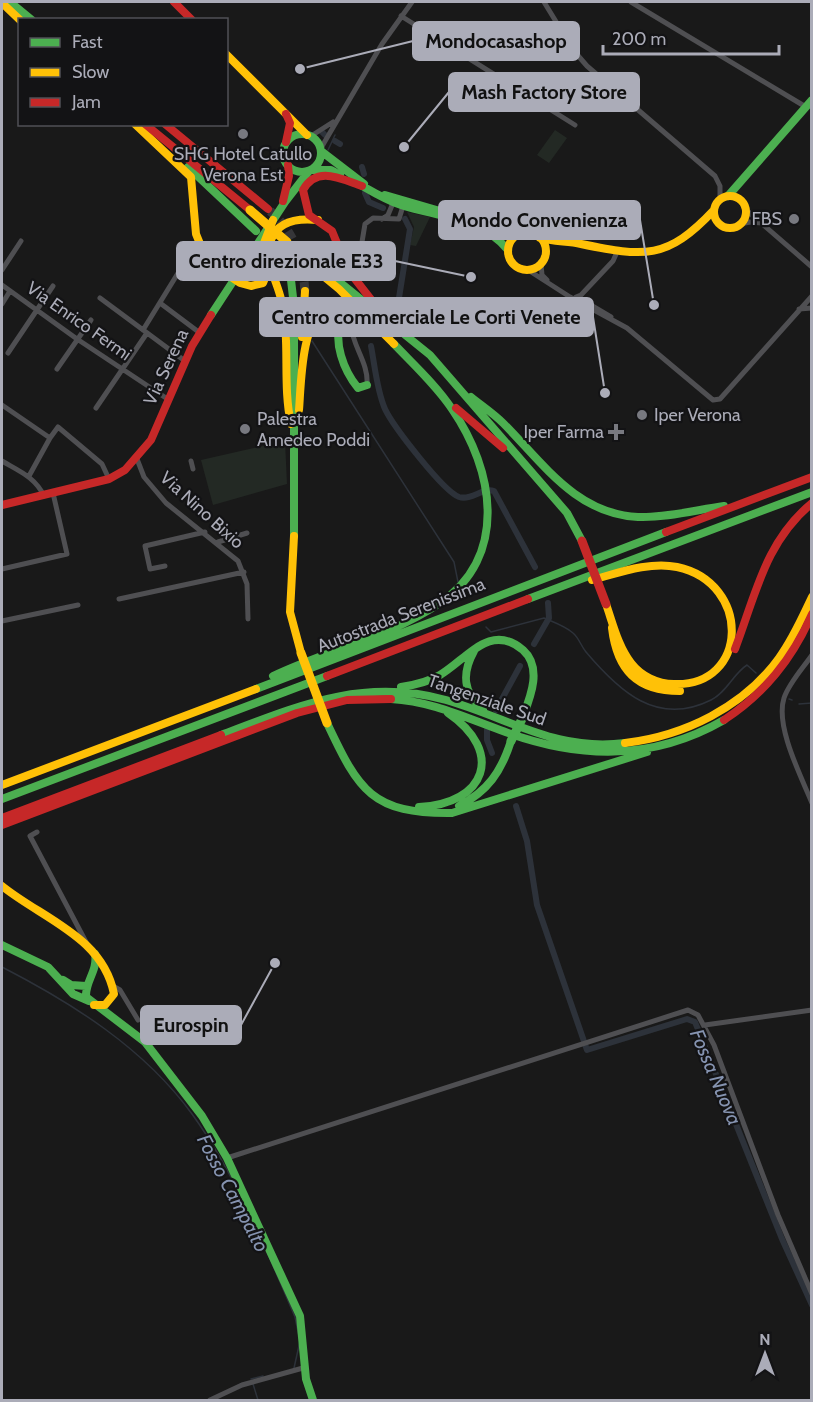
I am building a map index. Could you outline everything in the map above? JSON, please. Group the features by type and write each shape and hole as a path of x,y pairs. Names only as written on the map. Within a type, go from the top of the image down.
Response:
{"main road":[{"path":"10,2 30,18"},
{"path":"174,2 190,18"},
{"path":"2,3 18,18"},
{"path":"228,56 321,149 353,177 388,196 519,234 530,233 540,238 617,252 663,250 679,244 708,226 722,225 731,228 740,224 745,217 742,189 747,177"},
{"path":"699,230 724,198 747,177 809,103"},
{"path":"282,206 290,176 283,154 290,123 285,113"},
{"path":"138,126 256,231"},
{"path":"138,126 191,177 196,239 209,262 234,280 254,287 263,283 267,273 264,243 273,220"},
{"path":"147,126 287,242 385,316 430,356 455,383 567,513 582,541 606,604 611,620 630,662 656,682 672,686 695,683 713,672 726,657 733,637 732,610 720,589 708,579 679,567 641,569 549,591"},
{"path":"155,126 223,187"},
{"path":"167,126 268,209"},
{"path":"286,142 296,135 309,135"},
{"path":"310,170 319,162 321,149"},
{"path":"288,165 298,171 330,170 393,203 476,227 498,238 508,250 516,266 528,270 543,260 553,248 565,243"},
{"name":"Via Serena","path":"2,505 110,479 122,473 137,459 169,400 185,361 200,333 282,206 310,170"},
{"path":"362,186 330,174 312,178 303,190 303,198 309,215 332,231 351,275 385,316"},
{"path":"724,198 744,206"},
{"path":"714,210 716,219 722,225"},
{"path":"295,435 286,408 285,318 270,244 277,228 284,224 302,218 318,220"},
{"path":"508,250 511,241 519,234"},
{"path":"540,238 545,248 543,260"},
{"path":"287,242 294,252 384,334 444,398 534,475"},
{"path":"278,252 287,270 292,290 295,519 290,602 301,653 327,723 354,778 368,793 383,803 399,809 424,813 452,813 663,747 691,735"},
{"path":"295,435 305,291"},
{"path":"295,435 308,328 315,317 323,311 338,308 354,313 384,334"},
{"path":"368,385 358,388 352,382 338,340 339,324 346,319 354,319 384,334"},
{"path":"455,383 502,422 568,493 592,506 609,513 639,517 738,505"},
{"path":"255,688 318,654 417,616 459,588 471,575 485,547 488,518 485,492 475,453 458,417 444,398"},
{"name":"Autostrada Serenissima","path":"2,785 812,477"},
{"name":"Autostrada Serenissima","path":"2,799 812,492"},
{"path":"611,620 612,642 617,658 640,683 660,691 675,692 702,686 711,680 731,658 768,557 781,532 797,513 812,503"},
{"name":"Tangenziale Sud","path":"2,818 339,693 368,690 425,694 552,739 585,744 632,743 680,731 707,719 732,703 774,666 793,636 812,597"},
{"name":"Tangenziale Sud","path":"2,827 311,709 365,698 398,699 445,707 549,747 588,753 627,751 691,735 730,716 762,692 780,670 805,632 812,614"},
{"path":"368,690 413,686 434,681 482,643 494,640 509,641 522,649 530,658 535,681 501,771 478,796 454,808 424,813"},
{"path":"482,643 467,664 464,681 470,699 492,716"},
{"path":"368,793 411,806 443,806 471,790 483,766 481,750 470,728 448,713 398,699"},
{"path":"2,886 87,945 95,954 107,969 112,983 114,994 110,1002 111,1010 152,1050 201,1114 227,1158 300,1317 305,1342 303,1368 305,1384 313,1401"},
{"path":"2,945 36,960 71,985 102,977 112,983"},
{"path":"95,954 98,963 85,994 91,1002 121,1022"},
{"path":"58,977 73,994 102,1005 110,1002"}],"street":[{"path":"321,149 335,121 411,2"},
{"path":"544,2 574,51 587,66 715,176 724,198"},
{"path":"631,2 809,103"},
{"path":"401,16 575,125"},
{"path":"309,135 335,121"},
{"path":"382,219 388,215 393,203"},
{"path":"357,272 365,224 373,218 399,219 403,206"},
{"path":"744,206 812,267"},
{"path":"740,224 750,222 764,224"},
{"path":"2,270 21,241"},
{"path":"576,297 581,295 613,261 617,252"},
{"path":"543,260 546,279 606,313 617,323"},
{"path":"96,408 122,369 183,265"},
{"path":"528,270 642,339 710,399 717,401 812,296"},
{"name":"Via Enrico Fermi","path":"2,285 77,339 169,400"},
{"path":"8,353 53,286"},
{"path":"2,304 10,291"},
{"path":"100,298 185,361"},
{"path":"159,303 200,333"},
{"path":"799,309 812,308"},
{"path":"57,369 90,320"},
{"path":"351,325 351,333 366,371 368,385"},
{"path":"2,405 50,438"},
{"path":"29,476 58,427 102,464 110,479"},
{"name":"Via Nino Bixio","path":"137,459 144,477 158,495 218,542 238,561 244,572 248,619"},
{"path":"2,461 29,476 48,495 67,554 2,569"},
{"path":"191,461 193,469"},
{"path":"165,566 150,569 145,546 205,532"},
{"path":"218,542 247,533"},
{"path":"119,599 244,572"},
{"path":"2,621 78,605"},
{"path":"812,655 785,695 780,711 784,728 812,803"},
{"path":"37,832 30,837 87,945"},
{"path":"112,983 120,990 138,1020"},
{"path":"705,1025 812,1010"},
{"path":"227,1158 688,1011 698,1015 705,1025 778,1215 812,1294"},
{"path":"210,1401 242,1385 303,1368"}],"shaded area":[{"path":"555,130 567,138 549,163 537,155"},
{"path":"407,212 430,217 416,246 410,245 414,227"},
{"path":"285,441 287,484 213,505 201,460"}],"waterway":[{"name":"Fossa Nuova","path":"322,132 325,135"},
{"name":"Fossa Nuova","path":"328,150 335,135"},
{"name":"Fossa Nuova","path":"335,141 340,144"},
{"name":"Fossa Nuova","path":"362,167 364,174"},
{"name":"Fossa Nuova","path":"365,193 369,202 383,208"},
{"name":"Fossa Nuova","path":"398,304 410,229 405,219"},
{"path":"312,341 454,562 458,582"},
{"name":"Fossa Nuova","path":"371,346 382,402 408,443 442,483 459,497 464,498 485,491 494,491 535,567"},
{"name":"Fossa Nuova","path":"534,644 549,618 548,603"},
{"path":"486,627 491,632 544,618 559,624 575,635 586,652 612,680 641,701 656,707 673,709 691,707 717,697 747,665 756,673"},
{"name":"Fossa Nuova","path":"496,710 520,666"},
{"path":"799,704 812,703"},
{"name":"Fossa Nuova","path":"487,730 487,740 492,753"},
{"name":"Fossa Nuova","path":"516,806 527,841 537,905 587,1050 687,1019 695,1022 782,1239 812,1305"},
{"name":"Fosso Campalto","path":"2,967 54,996 105,1029 152,1068 192,1114 208,1137 236,1187 295,1317 300,1341 294,1368"},
{"name":"Fosso Campalto","path":"251,1379 263,1376"},
{"name":"Fosso Campalto","path":"253,1384 258,1400"}],"tunnel":[{"path":"270,211 286,228 296,247 305,291"}],"traffic: fast":[{"path":"10,2 30,18"},
{"path":"728,196 812,100"},
{"path":"302,134 315,140 321,153 315,166 302,172 289,166 283,153 289,140 302,134"},
{"path":"321,151 364,184"},
{"path":"188,167 256,231"},
{"path":"311,170 331,170 340,175"},
{"path":"211,315 285,202 309,171"},
{"path":"359,184 401,205 459,220 486,231 508,250"},
{"path":"385,195 519,234"},
{"path":"278,252 291,280 294,306 294,536"},
{"path":"321,267 430,355 567,513 582,541"},
{"path":"363,323 354,319 342,320 338,337 341,356 348,373 358,388 367,385"},
{"path":"273,676 421,615 440,603 462,584 477,561 485,537 488,511 485,485 478,458 446,400 394,344"},
{"path":"471,397 499,419 562,484 596,507 616,514 649,517 724,506"},
{"path":"528,599 812,492"},
{"path":"256,689 666,532"},
{"path":"401,687 421,683 435,677 489,641 511,642 529,657 534,674 522,719"},
{"path":"474,651 467,667 466,682 471,696 483,709"},
{"path":"2,799 327,676"},
{"path":"221,735 277,714 331,698 359,693 387,692 416,694 446,700 533,732 577,743 625,743"},
{"path":"391,699 433,706 529,740 585,751 613,752 669,743 697,734 724,720"},
{"path":"419,807 442,804 460,797 473,786 480,774 482,759 477,744 466,728 448,713"},
{"path":"511,741 522,719"},
{"path":"327,723 349,766 372,794 386,803 403,809 425,812 452,813 647,752"},
{"path":"459,806 478,794 492,780 503,762 511,741"},
{"path":"2,945 48,967 73,994 89,1001"},
{"path":"95,954 95,966 87,986 86,997 145,1042 202,1116 227,1158 300,1316 306,1379 313,1400"},
{"path":"63,980 71,985 86,986"}],"traffic: slow":[{"path":"2,3 18,18"},
{"path":"228,56 307,135"},
{"path":"137,126 191,177 196,234 205,256 216,267 240,283 251,286 263,283 267,273 264,243 273,220"},
{"path":"730,196 741,201 746,212 741,223 730,228 719,223 714,212 719,201 730,196"},
{"path":"250,210 287,242"},
{"path":"540,238 622,251 654,251 682,238 714,210"},
{"path":"291,424 287,393 286,330 281,299 270,262 269,247 274,233 284,224 304,219 318,220"},
{"path":"527,232 540,238 546,251 540,264 527,270 514,264 508,251 514,238 527,232"},
{"path":"287,242 294,252 339,289 394,344"},
{"path":"302,337 305,291"},
{"path":"299,410 304,354 312,325 318,315 327,309 336,308 362,319"},
{"path":"294,536 290,612 301,653"},
{"path":"592,580 656,566 677,567 701,577 719,592 729,612 732,633 728,653 717,669 699,680 674,684 656,681 640,672 626,656 606,604"},
{"path":"625,743 669,734 690,726 730,705 748,691 765,675 784,651 812,597"},
{"path":"612,628 619,656 632,675 652,687 680,691"},
{"path":"301,653 327,723"},
{"path":"2,785 256,689"},
{"path":"2,886 69,931 85,943 98,958 108,974 114,994 105,1005 94,1005"}],"traffic: jam":[{"path":"174,2 190,18"},
{"path":"286,114 290,123 286,142"},
{"path":"147,126 250,210"},
{"path":"167,126 268,209"},
{"path":"283,201 289,176 288,165"},
{"path":"362,186 338,178 322,176 309,182 303,190 309,215 332,231 348,270 373,302"},
{"path":"2,505 109,479 125,470 151,440 192,346 211,315"},
{"path":"456,408 503,448"},
{"path":"666,532 812,477"},
{"path":"735,649 756,589 773,552 796,518 812,503"},
{"path":"582,541 606,604"},
{"path":"327,676 528,599"},
{"path":"724,720 739,710 776,674 796,646 812,614"},
{"path":"2,825 297,713 347,700 391,699"},
{"path":"2,818 221,735"}],"place":[{"name":"Mondocasashop","path":"300,69"},
{"name":"SHG Hotel Catullo Verona Est","path":"243,134"},
{"name":"Mash Factory Store","path":"404,147"},
{"name":"FBS","path":"794,219"},
{"name":"Centro direzionale E33","path":"471,277"},
{"name":"Mondo Convenienza","path":"654,305"},
{"name":"Centro commerciale Le Corti Venete","path":"605,393"},
{"name":"Iper Verona","path":"642,415"},
{"name":"Palestra Amedeo Poddi","path":"245,429"},
{"name":"Iper Farma","path":"616,432"},
{"name":"Eurospin","path":"275,963"}]}
